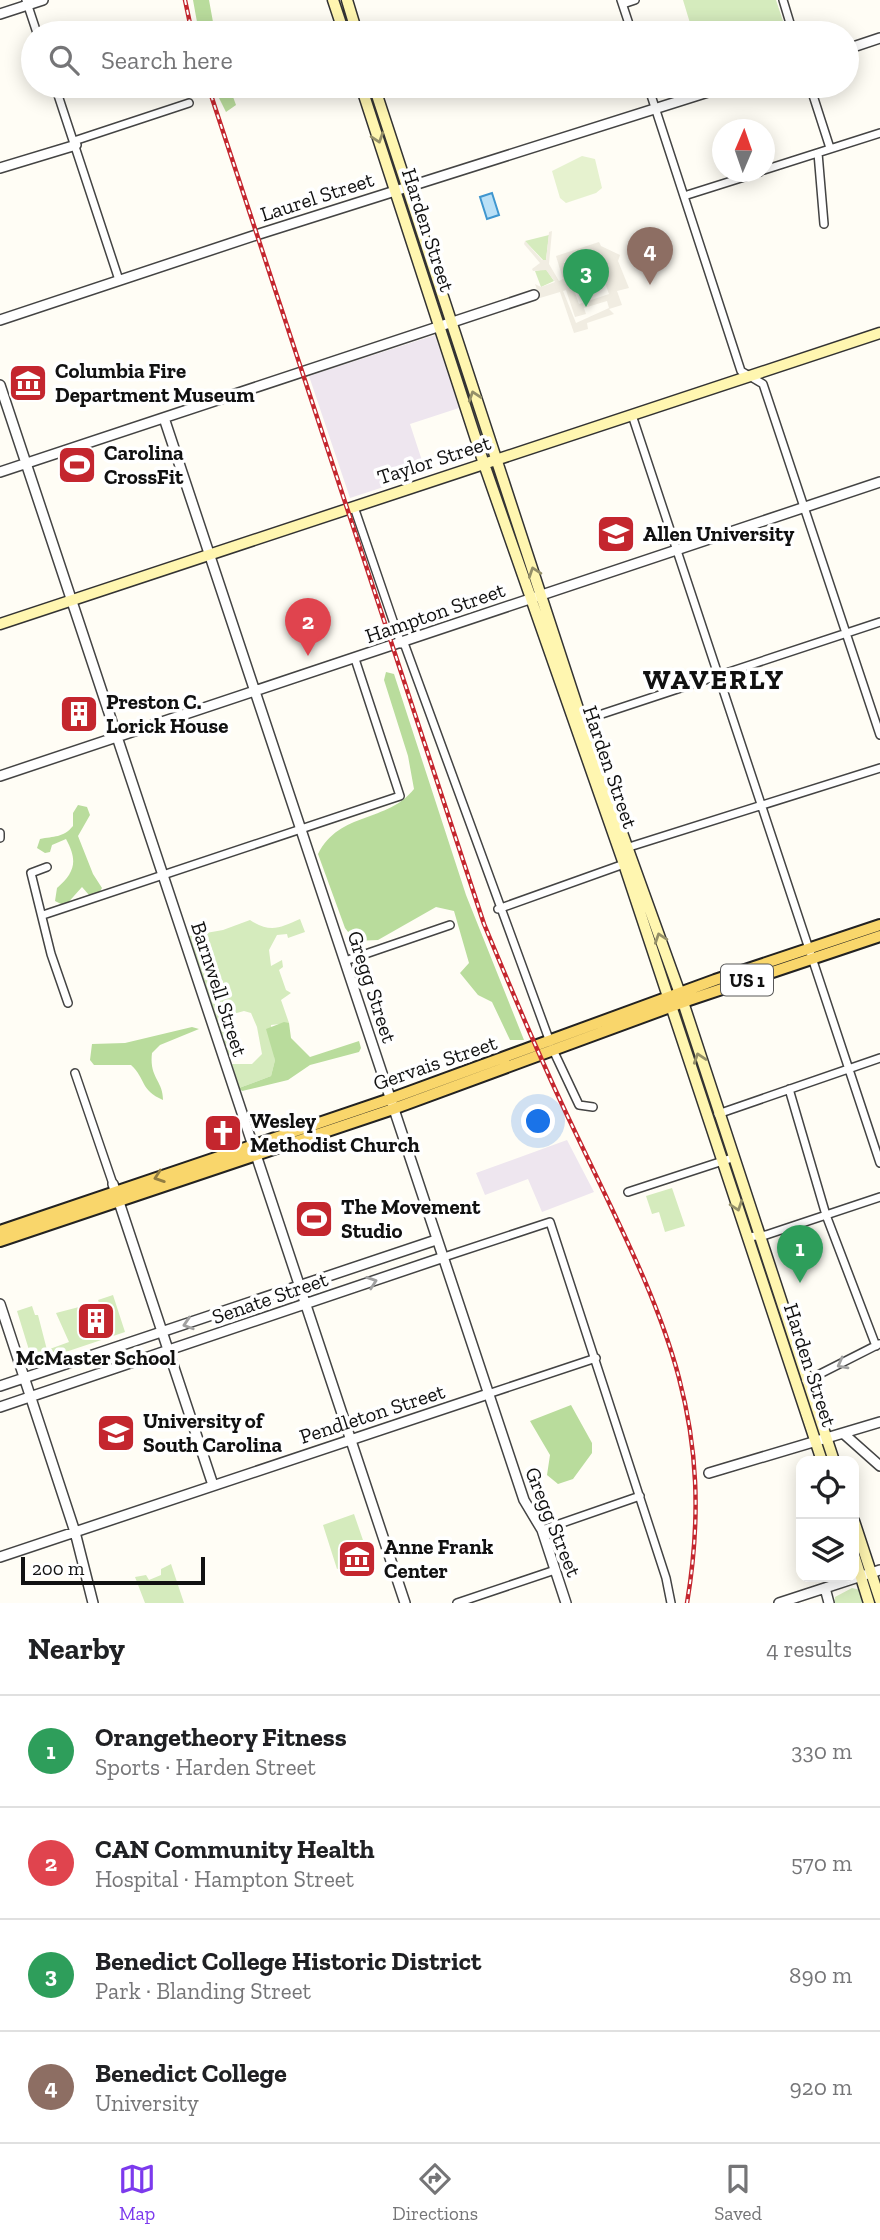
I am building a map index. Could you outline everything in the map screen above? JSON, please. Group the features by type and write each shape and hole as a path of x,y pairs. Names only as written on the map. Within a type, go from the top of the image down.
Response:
{"main road":[{"path":"333,0 340,21"},
{"path":"347,0 353,21"},
{"name":"Harden Street","path":"366,98 400,190 444,325 484,464 537,596 585,730 753,1237 832,1456"},
{"name":"Harden Street","path":"377,98 400,190"},
{"name":"Harden Street","path":"444,325 495,460 537,596"},
{"name":"Taylor Street","path":"0,624 880,333"},
{"name":"Harden Street","path":"624,849 624,864 718,1114 727,1160"},
{"name":"Gervais Street","path":"0,1231 116,1192 254,1151 392,1104 880,926"},
{"name":"Gervais Street","path":"809,954 880,936"},
{"name":"Gervais Street","path":"0,1241 116,1192"},
{"name":"Harden Street","path":"753,1237 820,1456"},
{"path":"859,1536 880,1600"},
{"path":"869,1603 871,1573"}],"street":[{"path":"0,14 27,3 43,0"},
{"path":"628,21 622,2 635,0"},
{"path":"783,0 789,21"},
{"path":"27,3 33,21"},
{"path":"859,44 880,38"},
{"path":"59,98 119,280"},
{"path":"651,98 741,371 763,384 880,735"},
{"name":"Laurel Street","path":"0,320 685,98"},
{"path":"814,98 830,148"},
{"path":"0,168 189,103"},
{"path":"775,167 880,133"},
{"path":"818,153 824,224"},
{"path":"684,196 728,182"},
{"path":"0,472 534,295"},
{"name":"Barnwell Street","path":"0,385 405,1603"},
{"path":"632,415 880,1163"},
{"name":"Gregg Street","path":"164,418 441,1258 524,1500 542,1530 566,1603"},
{"name":"Hampton Street","path":"0,776 880,482"},
{"path":"354,507 498,909 552,1047 573,1097 579,1105 593,1107"},
{"path":"596,716 880,622"},
{"path":"43,915 400,796 355,659"},
{"path":"624,849 880,768"},
{"path":"498,909 624,864"},
{"path":"47,867 31,873 49,946 68,1003"},
{"path":"345,961 450,925"},
{"path":"718,1114 880,1058"},
{"path":"75,1073 213,1485"},
{"path":"789,1089 826,1215 878,1345 806,1381"},
{"path":"628,1192 727,1160"},
{"path":"753,1237 880,1197"},
{"name":"Senate Street","path":"0,1406 551,1222 596,1358"},
{"name":"Senate Street","path":"0,1386 436,1240"},
{"path":"0,1304 75,1532 93,1603"},
{"path":"229,1310 235,1329"},
{"path":"90,1356 97,1374"},
{"path":"596,1358 671,1603"},
{"name":"Pendleton Street","path":"0,1557 596,1358"},
{"path":"709,1473 815,1439 826,1439 880,1422"},
{"path":"844,1434 880,1466"},
{"path":"542,1530 640,1496"},
{"path":"457,1603 555,1570"},
{"path":"779,1603 871,1573"},
{"path":"825,1588 829,1603"}],"shaded area":[{"path":"552,231 549,264 559,281 563,279 556,256 599,242 601,246 620,255 618,261 629,288 617,291 622,305 609,309 614,314 587,323 588,329 574,333 560,292 540,298 535,284 541,287 555,282 546,270 533,271 540,263 524,244 525,241 542,260 546,260 549,232","holes":["594,252 609,294 579,304 564,262","566,290 575,317 586,314 584,308 607,301 609,308 576,323 563,291"]},
{"path":"435,335 459,408 410,424 426,473 350,498 309,376"},
{"path":"567,1140 594,1192 542,1212 528,1179 485,1195 476,1173"}],"green space":[{"path":"193,0 209,0 213,21 197,21"},
{"path":"683,0 776,0 783,21 689,21"},
{"path":"219,98 233,98 236,105 226,112"},
{"path":"582,156 595,159 602,188 596,193 566,203 560,198 552,171"},
{"path":"549,235 546,260 544,261 525,241"},
{"path":"546,269 554,281 541,287 535,271"},
{"path":"386,672 394,674 466,895 524,1040 510,1040 492,1002 478,995 460,973 469,963 454,911 436,907 378,940 355,941 345,928 318,854 338,830 391,807 414,789 408,756 384,680"},
{"path":"78,805 87,807 90,815 78,836 93,874 102,888 99,893 89,895 82,887 65,906 55,901 57,888 68,877 73,866 70,847 66,839 52,845 50,852 45,853 37,848 40,839 62,835 73,826 73,813"},
{"path":"300,919 305,932 288,938 287,934 277,935 269,950 271,966 282,960 283,967 279,970 286,990 291,993 281,1000 289,1023 271,1025 275,1060 271,1076 239,1088 232,1064 252,1064 262,1054 257,1027 251,1013 244,1011 233,1014 239,1052 238,1056 228,1057 189,936 223,930 250,920 263,927 275,928"},
{"path":"284,1022 289,1023 291,1038 310,1057 359,1041 361,1048 359,1052 310,1065 288,1080 242,1091 239,1088 271,1076 275,1060 266,1029"},
{"path":"192,1027 199,1029 160,1045 152,1053 152,1068 163,1100 150,1092 131,1065 94,1065 90,1060 92,1044 125,1043"},
{"path":"672,1188 685,1226 665,1232 659,1212 652,1214 646,1196"},
{"path":"113,1295 125,1332 33,1363 17,1311 32,1306 35,1315 38,1315 47,1350 69,1342 56,1313 79,1307 88,1336 109,1329 98,1300"},
{"path":"571,1405 592,1443 592,1453 573,1479 558,1484 547,1475 550,1455 530,1421"},
{"path":"354,1514 365,1546 356,1549 357,1554 351,1556 347,1548 341,1550 346,1566 337,1569 323,1525"},
{"path":"171,1564 184,1603 145,1603 135,1577 146,1575 149,1580 161,1575 161,1569"},
{"path":"852,1588 861,1590 862,1603 834,1603 835,1597"}],"water":[{"path":"492,193 499,215 487,219 480,197"}],"railway":[{"path":"185,0 189,21"},
{"path":"212,98 484,924 553,1085 633,1254 656,1307 674,1361 687,1415 695,1473 695,1535 687,1603"}],"place":[{"name":"Benedict College","path":"650,285"},
{"name":"Benedict College Historic District","path":"586,307"},
{"name":"Columbia Fire Department Museum","path":"28,383"},
{"name":"Carolina CrossFit","path":"77,465"},
{"name":"Allen University","path":"616,534"},
{"name":"CAN Community Health","path":"308,656"},
{"name":"Preston C. Lorick House","path":"79,714"},
{"name":"Wesley Methodist Church","path":"223,1133"},
{"name":"The Movement Studio","path":"314,1219"},
{"name":"Orangetheory Fitness","path":"800,1283"},
{"name":"McMaster School","path":"96,1321"},
{"name":"University of South Carolina","path":"116,1433"},
{"name":"Anne Frank Center","path":"357,1559"}],"district":[{"name":"WAVERLY","path":"714,679"}]}
